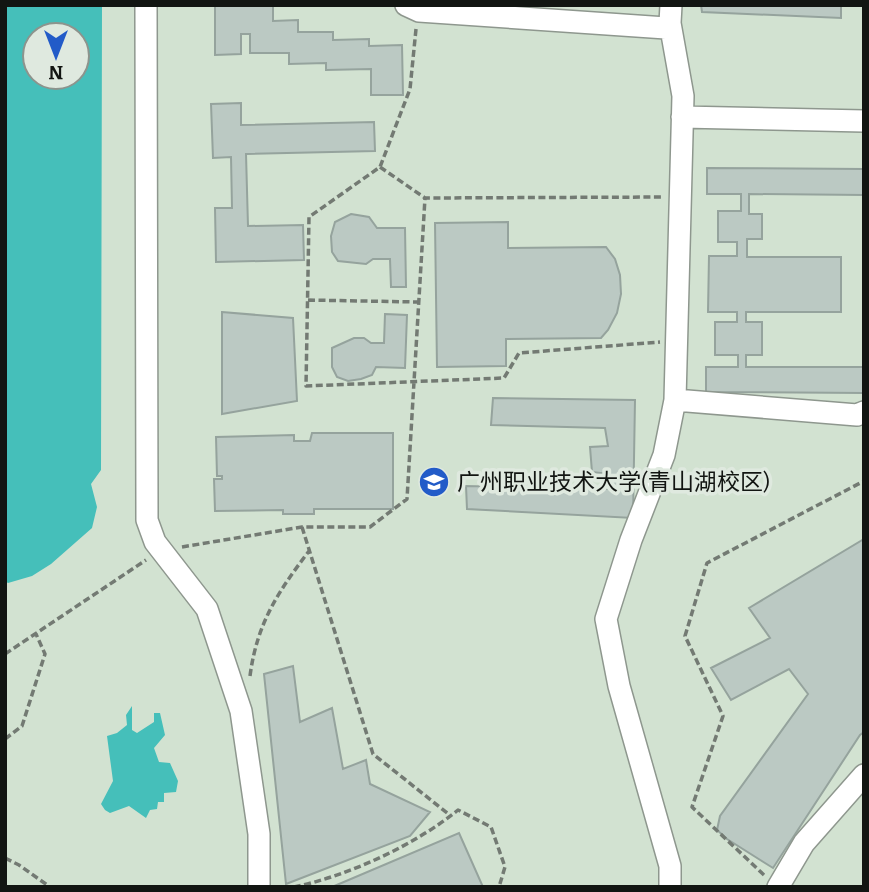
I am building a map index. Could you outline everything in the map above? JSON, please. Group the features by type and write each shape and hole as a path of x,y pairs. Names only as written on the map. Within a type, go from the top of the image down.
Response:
{"street":[{"path":"145,5 147,520 155,542 207,609 241,711 259,834 259,887"},
{"path":"412,8 666,28 671,14"},
{"path":"670,887 670,866 620,686 606,619 631,540 664,455 675,400 682,96 671,14"},
{"path":"682,117 864,121"},
{"path":"675,400 857,415 864,412"},
{"path":"772,882 864,775"}],"path":[{"path":"412,8 410,89 380,167 309,216 306,386 504,378 519,353 676,341"},
{"path":"380,167 425,198 680,197"},
{"path":"5,654 162,550 302,527 370,527 407,499 425,198"},
{"path":"307,300 418,302"},
{"path":"772,882 692,807 723,716 685,636 707,563 864,481"},
{"path":"302,527 373,754 451,816"},
{"path":"236,697 248,685 253,653 279,590 309,551"},
{"path":"5,739 22,726 45,654 36,634"},
{"path":"294,887 312,883 404,845 458,810 491,827 505,867 499,887"},
{"path":"5,858 19,864 50,887"}],"shaded area":[{"name":"广州职业技术大学(青山湖校区)","path":"5,5 864,5 864,887 5,887"}],"water":[{"path":"5,5 102,5 101,470 91,484 97,507 92,528 51,564 32,576 8,583 5,581"},
{"path":"132,706 132,730 137,733 154,722 154,713 160,713 165,735 154,748 159,762 170,763 178,781 176,792 164,793 164,802 158,802 157,809 150,810 146,818 129,806 110,813 101,804 113,781 107,736 117,733 127,725 126,715"}],"building":[{"path":"215,5 273,5 273,21 298,20 298,32 333,32 333,40 369,39 369,46 402,45 403,95 371,95 371,69 326,70 326,63 289,64 289,53 250,53 250,34 241,34 241,54 215,55"},
{"path":"701,5 841,5 841,18 702,12"},
{"path":"241,103 241,125 374,122 375,151 246,154 248,226 303,225 304,260 216,262 215,208 232,208 231,157 213,158 211,104"},
{"path":"707,168 864,169 864,195 749,194 749,214 762,214 762,239 747,239 747,257 841,257 841,312 746,312 746,322 762,322 762,355 746,355 746,367 864,367 864,393 706,392 706,367 738,367 738,355 715,355 715,322 737,322 737,312 708,312 709,256 737,256 737,242 718,242 718,211 741,211 741,194 707,194"},
{"path":"351,214 369,217 377,228 405,228 406,287 391,287 390,259 373,259 366,264 338,261 332,252 331,236 335,222"},
{"path":"508,222 508,248 606,247 615,259 620,275 621,294 617,313 601,338 506,339 506,366 437,367 435,223"},
{"path":"222,312 293,318 297,401 222,414"},
{"path":"385,314 407,315 405,368 376,367 372,375 348,381 337,377 332,367 332,348 354,338 364,338 371,343 384,343"},
{"path":"493,398 635,400 633,518 467,509 466,486 608,489 608,474 592,472 590,447 608,446 605,428 491,425"},
{"path":"312,433 393,433 393,509 314,509 314,514 283,514 283,510 215,511 214,479 222,479 222,476 217,476 216,437 294,435 294,441 310,441"},
{"path":"864,539 864,732 773,868 717,830 720,816 808,694 789,669 731,700 711,668 770,638 749,608"},
{"path":"293,666 300,722 332,708 343,769 366,760 370,784 430,812 410,836 286,884 264,674"},
{"path":"459,833 483,887 332,887"}],"place":[{"name":"广州职业技术大学(青山湖校区)","path":"434,482"}]}
